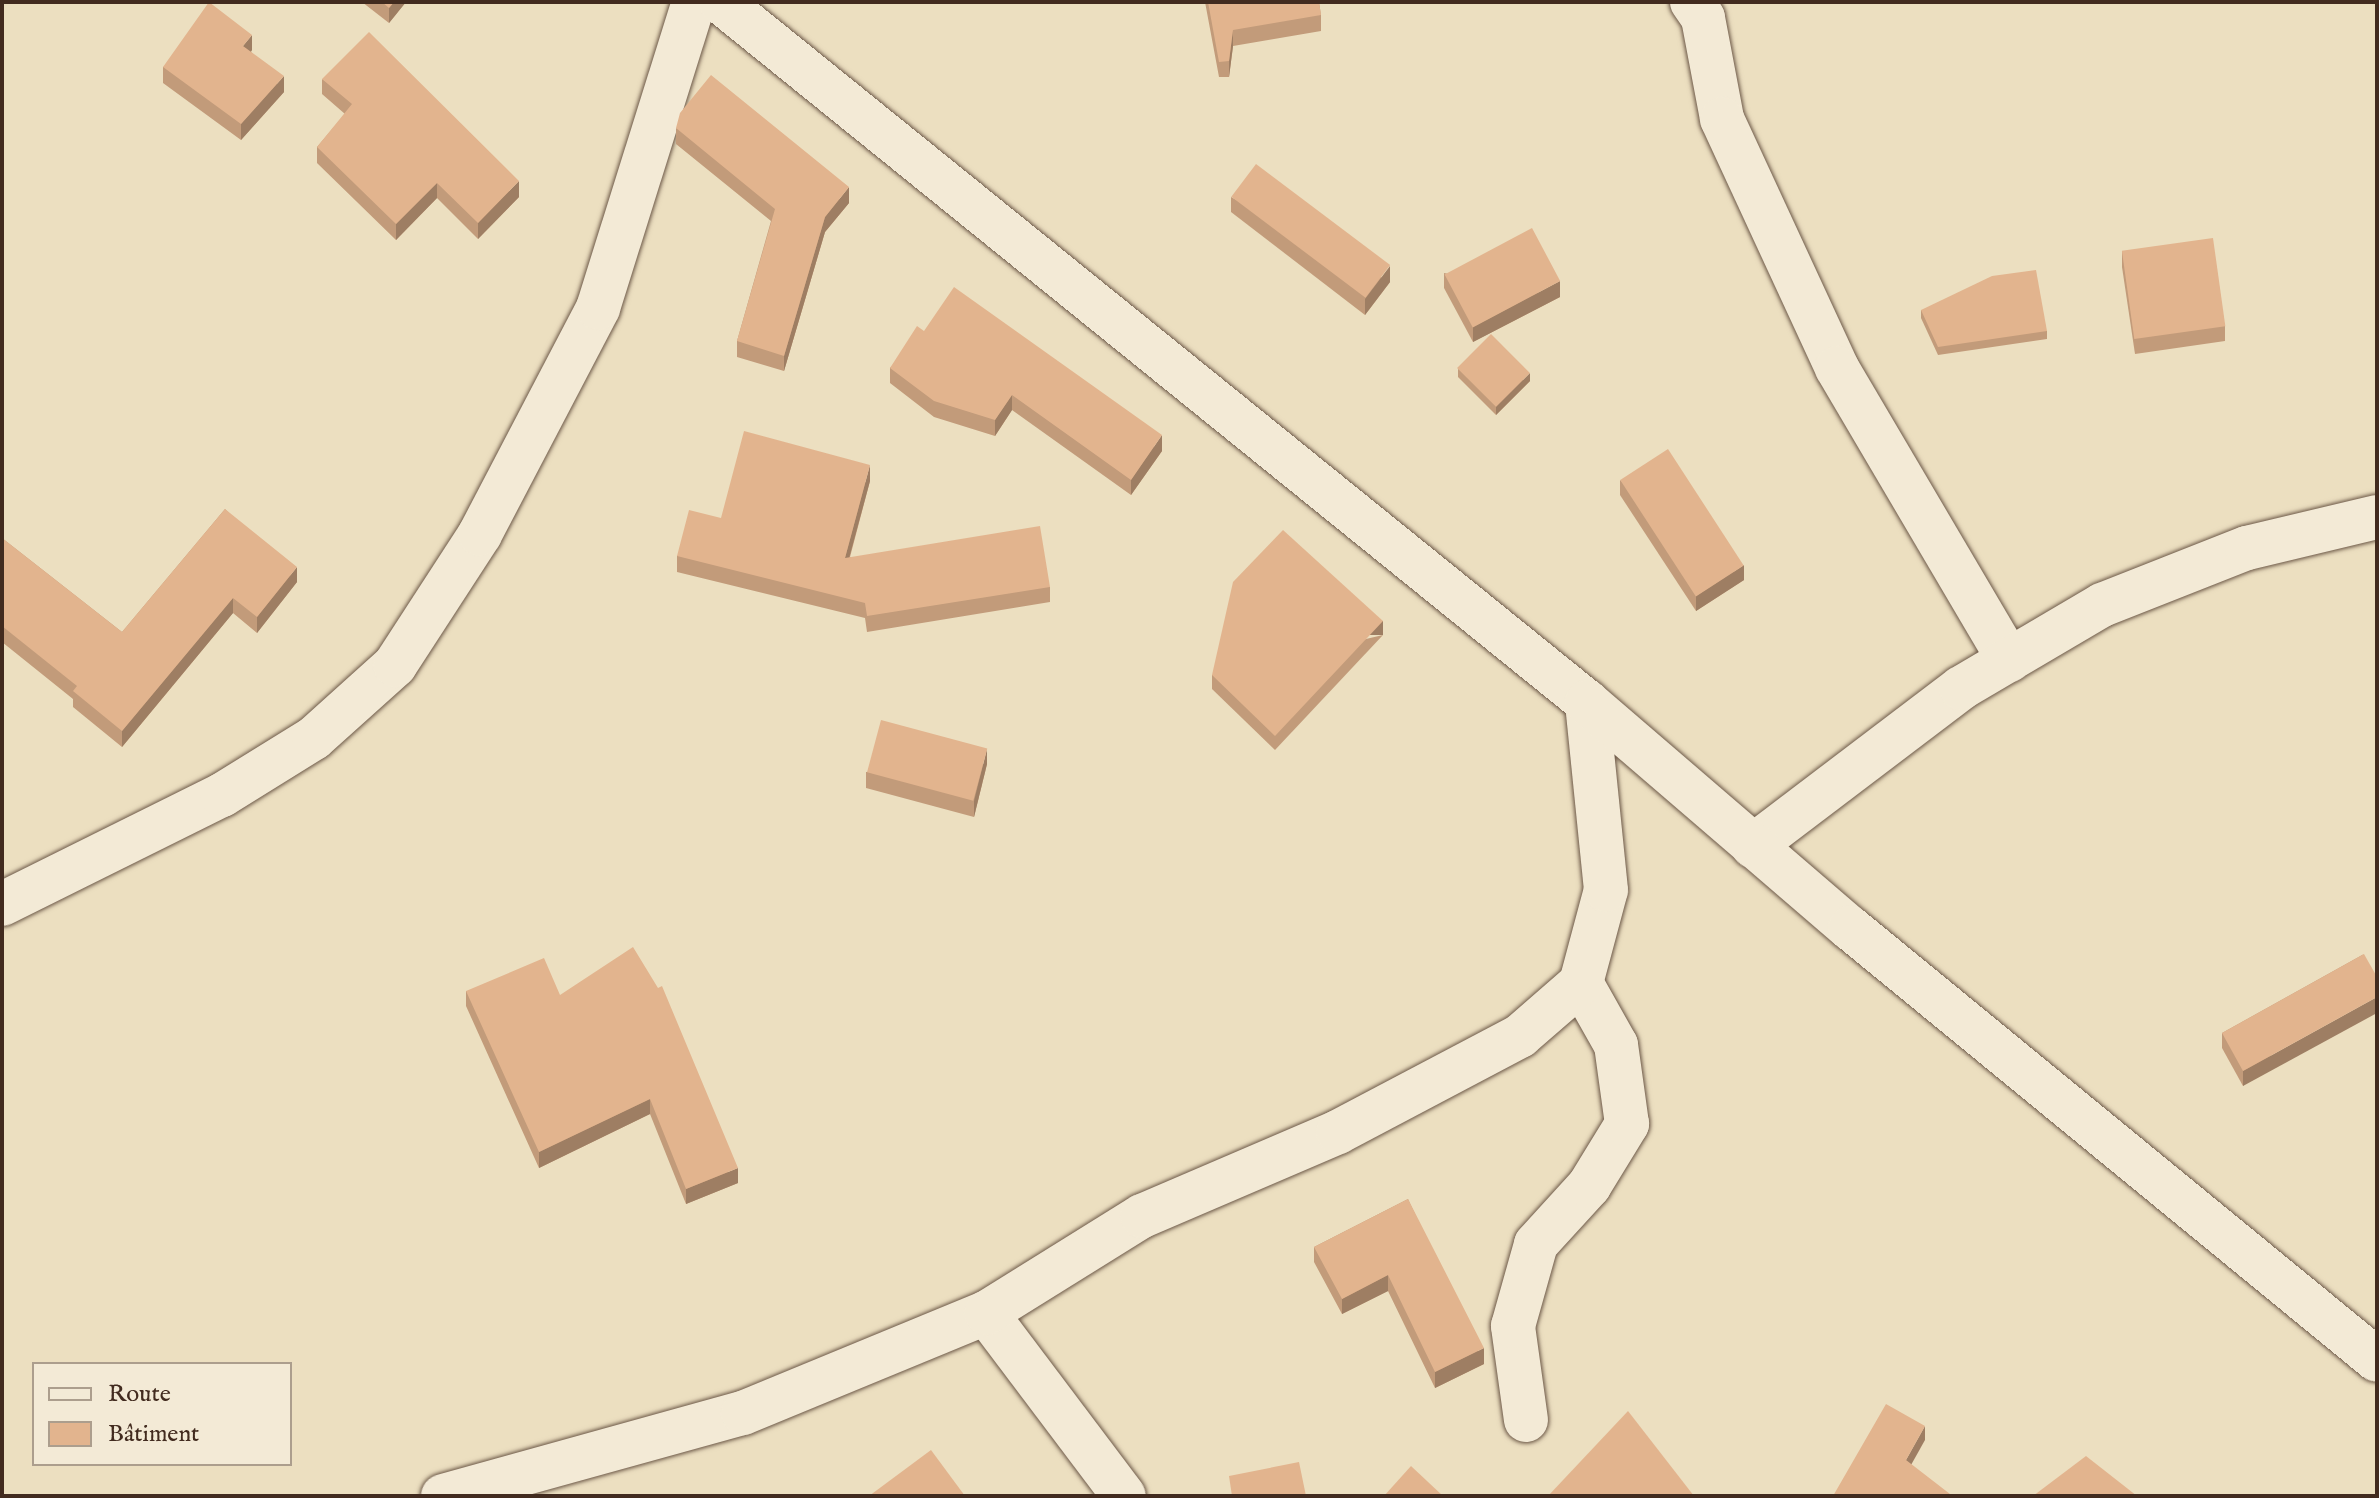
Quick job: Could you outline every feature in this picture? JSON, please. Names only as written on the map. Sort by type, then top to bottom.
[{"type":"street","points":[[2,904],[222,795],[314,738],[395,665],[480,534],[598,308],[694,2]]},
{"type":"street","points":[[721,2],[1587,702],[1753,846],[2377,1360]]},
{"type":"street","points":[[1692,2],[1703,18],[1722,119],[1837,368],[2009,660]]},
{"type":"street","points":[[1753,846],[1961,688],[2102,605],[2247,548],[2377,517]]},
{"type":"street","points":[[443,1496],[743,1413],[986,1313],[1142,1216],[1338,1132],[1520,1036],[1581,983],[1606,890],[1587,702]]},
{"type":"street","points":[[1526,1420],[1513,1326],[1536,1244],[1589,1186],[1627,1124],[1616,1045],[1581,983]]},
{"type":"street","points":[[986,1313],[1124,1496]]},
{"type":"building","points":[[209,2],[252,35],[243,46],[284,76],[241,124],[163,67]]},
{"type":"building","points":[[1208,2],[1319,2],[1321,15],[1233,30],[1229,61],[1219,62]]},
{"type":"building","points":[[369,32],[519,181],[478,223],[437,183],[396,224],[317,147],[352,104],[322,79]]},
{"type":"building","points":[[711,75],[849,187],[825,217],[784,356],[737,341],[775,209],[676,128],[680,113]]},
{"type":"building","points":[[1256,164],[1390,265],[1365,298],[1231,197]]},
{"type":"building","points":[[1532,228],[1560,281],[1473,327],[1445,274]]},
{"type":"building","points":[[2213,238],[2225,326],[2134,339],[2122,251]]},
{"type":"building","points":[[2036,270],[2047,331],[1938,347],[1921,310],[1992,276]]},
{"type":"building","points":[[954,287],[1162,435],[1131,480],[1012,395],[995,420],[934,401],[890,368],[917,326],[924,331]]},
{"type":"building","points":[[1491,334],[1530,373],[1496,407],[1457,368]]},
{"type":"building","points":[[744,431],[870,465],[845,558],[1040,526],[1050,587],[867,616],[865,603],[677,556],[689,510],[721,518]]},
{"type":"building","points":[[1668,449],[1744,566],[1696,597],[1620,480]]},
{"type":"building","points":[[225,509],[297,567],[257,617],[233,598],[122,731],[73,691],[77,686],[2,626],[2,538],[122,632]]},
{"type":"building","points":[[1283,530],[1383,621],[1275,736],[1212,675],[1233,582]]},
{"type":"building","points":[[881,720],[987,748],[973,801],[867,772]]},
{"type":"building","points":[[633,947],[658,988],[662,986],[738,1168],[686,1189],[650,1099],[539,1152],[466,991],[544,958],[560,995]]},
{"type":"building","points":[[2364,954],[2377,977],[2377,997],[2243,1071],[2222,1033]]},
{"type":"building","points":[[1408,1199],[1484,1348],[1435,1372],[1388,1275],[1342,1299],[1314,1247]]},
{"type":"building","points":[[1886,1404],[1925,1426],[1906,1460],[1950,1494],[1833,1496]]},
{"type":"building","points":[[1628,1411],[1694,1496],[1548,1496]]},
{"type":"building","points":[[931,1450],[965,1496],[869,1496]]},
{"type":"building","points":[[2086,1456],[2137,1496],[2033,1496]]},
{"type":"building","points":[[1299,1462],[1306,1496],[1232,1496],[1229,1476]]},
{"type":"building","points":[[1411,1466],[1443,1496],[1384,1496]]}]
